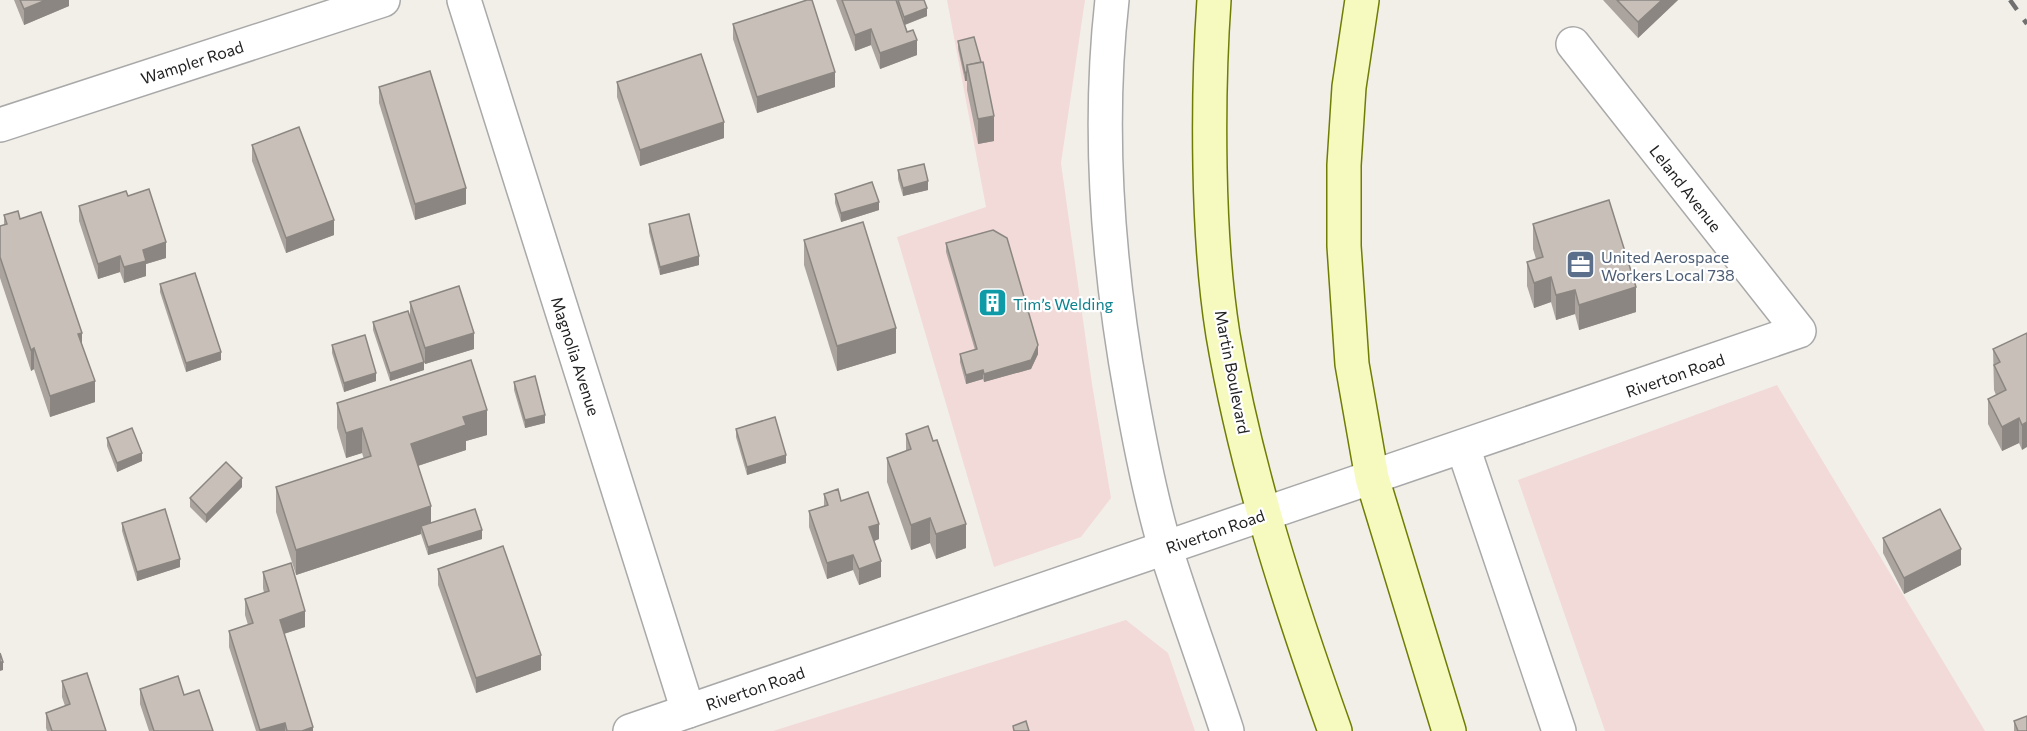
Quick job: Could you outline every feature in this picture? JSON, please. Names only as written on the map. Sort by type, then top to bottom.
[{"type":"main road","name":"Martin Boulevard","points":[[1214,0],[1210,115],[1212,239],[1223,334],[1264,514],[1307,652],[1335,731]]},
{"type":"main road","points":[[1362,0],[1349,87],[1344,165],[1344,246],[1352,364],[1372,478],[1449,731]]},
{"type":"street","name":"Wampler Road","points":[[0,125],[383,0]]},
{"type":"street","name":"Magnolia Avenue","points":[[464,0],[688,711]]},
{"type":"street","points":[[1112,0],[1108,32],[1105,119],[1108,204],[1113,275],[1125,361],[1140,445],[1166,548],[1227,731]]},
{"type":"street","name":"Leland Avenue","points":[[1574,44],[1799,332]]},
{"type":"street","name":"Riverton Road","points":[[630,731],[1799,332]]},
{"type":"street","points":[[1463,447],[1559,731]]},
{"type":"shaded area","points":[[947,0],[1085,0],[1061,163],[1092,384],[1111,498],[1081,537],[994,567],[897,237],[986,207]]},
{"type":"shaded area","points":[[1777,385],[1985,731],[1605,731],[1518,480]]},
{"type":"shaded area","points":[[1126,620],[1168,653],[1195,731],[773,731]]},
{"type":"building","points":[[20,0],[46,0],[24,9]]},
{"type":"building","points":[[812,0],[835,72],[757,97],[733,24]]},
{"type":"building","points":[[842,0],[896,0],[907,32],[913,30],[917,40],[880,53],[871,29],[855,35]]},
{"type":"building","points":[[898,0],[924,0],[927,8],[904,17]]},
{"type":"building","points":[[1617,0],[1662,0],[1638,22]]},
{"type":"building","points":[[974,37],[981,62],[967,65],[965,73],[958,41]]},
{"type":"building","points":[[701,54],[724,122],[640,150],[617,82]]},
{"type":"building","points":[[983,62],[994,116],[978,119],[967,65]]},
{"type":"building","points":[[430,71],[466,188],[415,204],[379,87]]},
{"type":"building","points":[[299,127],[334,220],[286,238],[252,145]]},
{"type":"building","points":[[924,164],[928,181],[903,188],[898,170]]},
{"type":"building","points":[[872,182],[879,202],[841,213],[835,194]]},
{"type":"building","points":[[149,189],[166,242],[143,250],[146,261],[124,267],[120,256],[98,264],[79,206],[126,191],[128,196]]},
{"type":"building","name":"United Aerospace Workers Local 738","points":[[1609,200],[1636,287],[1579,305],[1575,290],[1556,295],[1551,277],[1534,283],[1527,262],[1543,257],[1533,224]]},
{"type":"building","points":[[18,211],[20,219],[41,212],[82,333],[78,334],[95,381],[50,396],[34,348],[31,350],[0,257],[0,226],[7,224],[4,215]]},
{"type":"building","points":[[689,214],[699,256],[660,267],[649,224]]},
{"type":"building","points":[[863,222],[896,328],[837,346],[804,240]]},
{"type":"building","name":"Tim’s Welding","points":[[993,230],[1007,238],[1038,345],[1031,360],[984,374],[983,370],[966,375],[960,354],[977,349],[946,243]]},
{"type":"building","points":[[195,273],[221,352],[186,363],[160,284]]},
{"type":"building","points":[[459,286],[474,333],[425,348],[410,302]]},
{"type":"building","points":[[408,311],[424,362],[390,373],[373,322]]},
{"type":"building","points":[[2027,333],[2027,422],[2022,425],[2019,418],[2002,427],[1988,399],[2006,390],[1994,365],[2000,362],[1993,349]]},
{"type":"building","points":[[365,335],[376,373],[344,383],[332,345]]},
{"type":"building","points":[[471,360],[487,410],[463,417],[466,425],[411,444],[431,506],[296,550],[276,487],[371,456],[362,428],[346,433],[337,403]]},
{"type":"building","points":[[535,376],[545,415],[525,420],[514,382]]},
{"type":"building","points":[[775,417],[786,455],[747,467],[736,429]]},
{"type":"building","points":[[928,426],[933,441],[937,440],[966,524],[936,534],[930,518],[911,525],[887,458],[911,449],[906,434]]},
{"type":"building","points":[[132,428],[142,453],[117,463],[107,438]]},
{"type":"building","points":[[226,462],[242,478],[206,515],[190,498]]},
{"type":"building","points":[[838,489],[841,501],[868,492],[879,524],[869,527],[881,561],[859,569],[853,555],[827,563],[809,511],[828,505],[824,494]]},
{"type":"building","points":[[165,509],[180,559],[137,572],[122,523]]},
{"type":"building","points":[[475,509],[482,530],[428,547],[421,526]]},
{"type":"building","points":[[1940,509],[1961,549],[1904,578],[1883,538]]},
{"type":"building","points":[[503,546],[541,655],[476,678],[438,569]]},
{"type":"building","points":[[291,563],[305,611],[280,620],[313,727],[302,731],[287,731],[285,723],[260,730],[229,631],[253,623],[245,599],[269,591],[263,572]]},
{"type":"building","points":[[87,673],[106,731],[52,731],[46,713],[70,704],[62,681]]},
{"type":"building","points":[[178,676],[184,695],[199,690],[213,731],[154,731],[140,689]]},
{"type":"building","points":[[2027,716],[2027,731],[2018,731],[2014,721]]},
{"type":"building","points":[[1026,721],[1029,731],[1014,731],[1013,726]]},
{"type":"railway","points":[[2010,0],[2027,24]]},
{"type":"place","name":"United Aerospace Workers Local 738","points":[[1580,265]]},
{"type":"place","name":"Tim’s Welding","points":[[992,303]]}]
